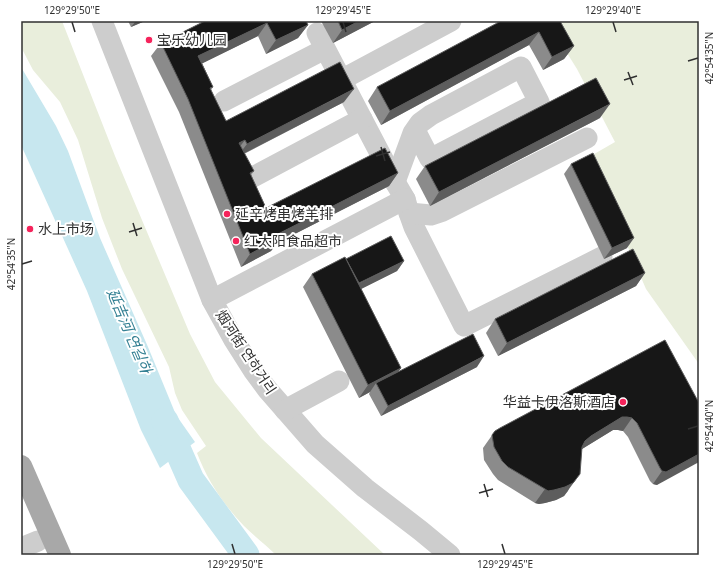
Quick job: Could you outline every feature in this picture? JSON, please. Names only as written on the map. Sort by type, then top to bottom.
[{"type":"main road","points":[[21,466],[60,555]]},
{"type":"main road","points":[[21,502],[34,548]]},
{"type":"street","name":"烟河街 연하거리","points":[[102,21],[212,300],[234,340],[253,370],[267,389],[315,444],[365,488],[450,555]]},
{"type":"street","points":[[341,80],[451,21]]},
{"type":"street","points":[[224,101],[321,41],[403,198],[414,227],[464,326],[602,257]]},
{"type":"street","points":[[403,198],[413,133],[415,130],[420,123],[430,115],[521,67],[539,102],[430,159],[415,130]]},
{"type":"street","points":[[253,177],[362,119]]},
{"type":"street","points":[[403,198],[431,215],[443,211],[587,138]]},
{"type":"street","points":[[212,300],[403,198]]},
{"type":"street","points":[[285,410],[339,381]]},
{"type":"green space","points":[[21,21],[62,21],[115,156],[190,334],[215,382],[261,438],[385,555],[276,555],[244,526],[217,492],[197,453],[206,446],[182,410],[175,393],[169,367],[122,269],[102,218],[78,140],[60,102],[33,70],[21,47]]},
{"type":"green space","points":[[547,21],[699,21],[699,364],[646,289],[589,157],[615,142],[577,69]]},
{"type":"water","points":[[21,67],[56,126],[68,151],[100,238],[176,415],[195,442],[160,468],[141,430],[87,291],[21,145]]},
{"type":"building","points":[[205,21],[306,21],[308,25],[276,40],[267,23],[198,56],[213,87],[210,88],[226,121],[340,62],[354,89],[247,144],[245,140],[239,143],[254,171],[250,173],[266,208],[385,148],[398,173],[278,234],[280,238],[250,254],[188,99],[161,43]]},
{"type":"building","points":[[338,21],[359,21],[342,30]]},
{"type":"building","points":[[501,21],[560,21],[574,46],[552,57],[539,32],[390,111],[377,87]]},
{"type":"building","points":[[596,78],[610,104],[439,192],[425,166]]},
{"type":"building","points":[[593,153],[634,238],[612,248],[571,164]]},
{"type":"building","points":[[391,236],[404,261],[359,283],[346,259]]},
{"type":"building","points":[[633,249],[645,273],[507,343],[495,319]]},
{"type":"building","points":[[345,257],[401,368],[368,385],[312,274]]},
{"type":"building","points":[[473,334],[484,356],[388,406],[376,383]]},
{"type":"building","name":"华益卡伊洛斯酒店","points":[[665,340],[699,403],[699,454],[666,472],[662,471],[637,423],[632,418],[622,417],[585,441],[582,447],[580,474],[573,483],[565,487],[548,491],[508,467],[502,461],[494,447],[492,435],[495,431]]},
{"type":"waterway","name":"延吉河 연길하","points":[[165,421],[191,480],[246,555]]},
{"type":"place","name":"宝乐幼儿园","points":[[149,40]]},
{"type":"place","name":"延辛烤串烤羊排","points":[[227,214]]},
{"type":"place","name":"水上市场","points":[[30,229]]},
{"type":"place","name":"红太阳食品超市","points":[[236,241]]},
{"type":"place","name":"华益卡伊洛斯酒店","points":[[623,402]]}]
